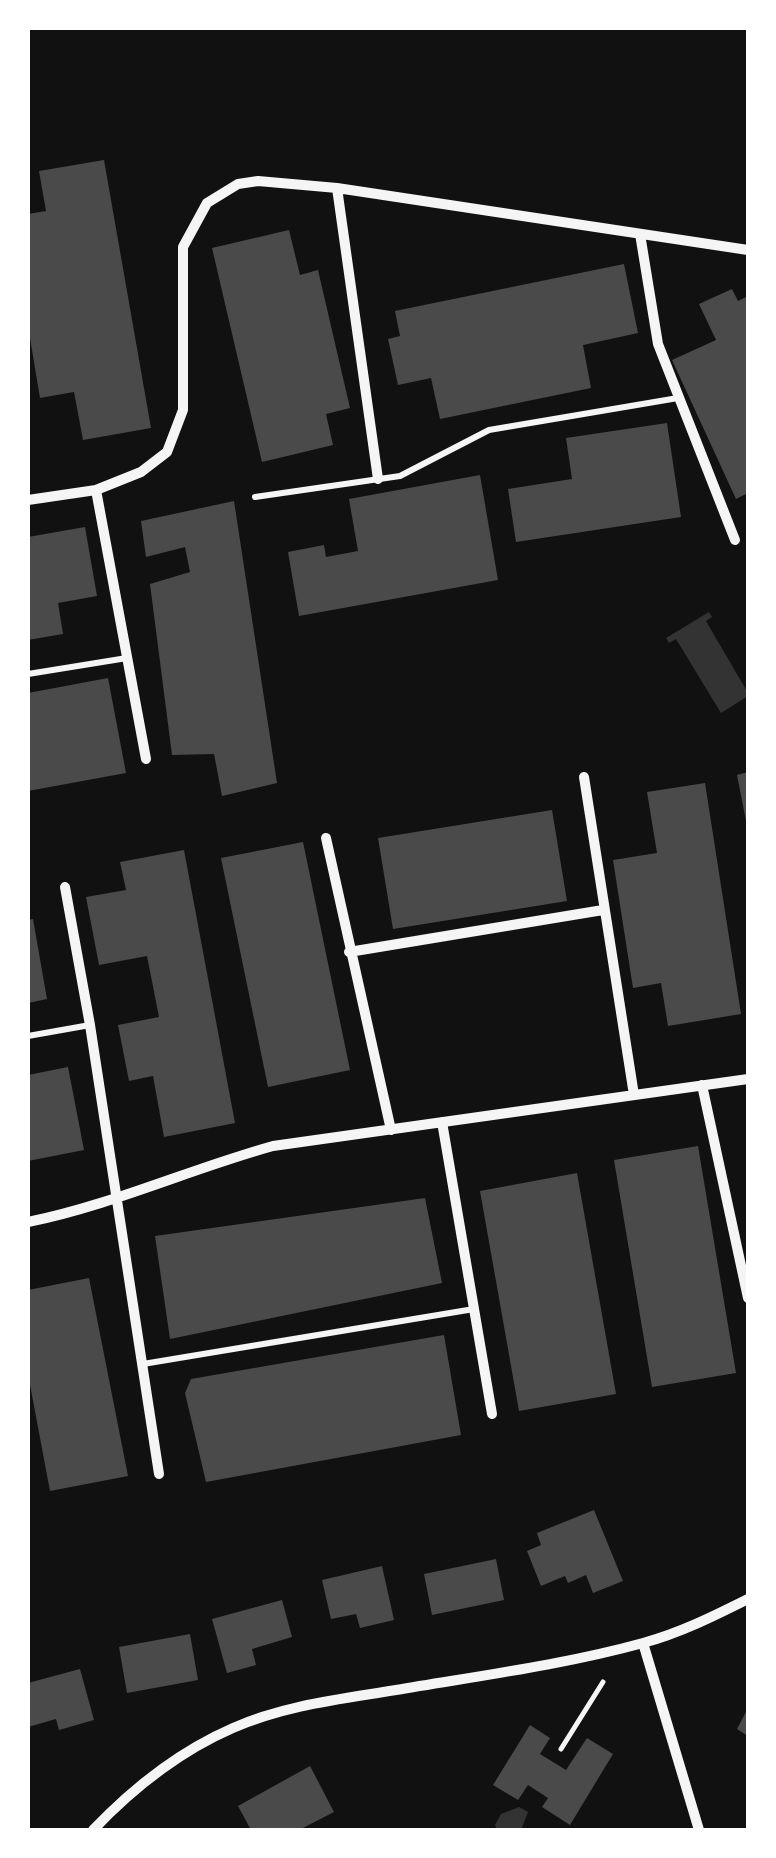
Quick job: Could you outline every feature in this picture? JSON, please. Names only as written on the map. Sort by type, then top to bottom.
[{"type":"street","points":[[28,500],[96,490],[141,472],[167,452],[183,410],[183,247],[207,203],[238,184],[258,181],[338,188],[748,250]]},
{"type":"street","points":[[338,188],[378,479]]},
{"type":"street","points":[[640,234],[658,344],[735,540]]},
{"type":"street","points":[[96,490],[146,759]]},
{"type":"street","points":[[584,777],[634,1095]]},
{"type":"street","points":[[326,838],[392,1130]]},
{"type":"street","points":[[64,886],[90,1025],[160,1474]]},
{"type":"street","points":[[349,952],[603,910]]},
{"type":"street","points":[[28,1222],[115,1202],[208,1164],[273,1146],[748,1078]]},
{"type":"street","points":[[702,1085],[744,1254],[748,1298]]},
{"type":"street","points":[[442,1122],[492,1414]]},
{"type":"street","points":[[93,1830],[152,1776],[212,1738],[245,1723],[298,1707],[643,1643],[694,1625],[748,1599]]},
{"type":"street","points":[[643,1643],[699,1830]]},
{"type":"lane","points":[[254,498],[400,476],[489,430],[678,398]]},
{"type":"lane","points":[[28,674],[127,658]]},
{"type":"lane","points":[[28,1036],[90,1025]]},
{"type":"lane","points":[[141,1364],[474,1308]]},
{"type":"path","points":[[561,1749],[603,1682]]},
{"type":"shaded area","points":[[709,612],[712,617],[706,621],[748,693],[721,713],[676,639],[669,643],[666,638]]},
{"type":"shaded area","points":[[519,1807],[528,1812],[521,1830],[497,1830],[495,1825],[501,1814]]},
{"type":"building","points":[[104,160],[151,428],[83,440],[74,392],[40,398],[28,326],[28,214],[46,211],[39,171]]},
{"type":"building","points":[[289,230],[300,275],[318,270],[350,408],[326,414],[333,445],[262,462],[212,248]]},
{"type":"building","points":[[624,264],[638,333],[583,345],[591,388],[440,419],[431,378],[398,385],[388,339],[400,336],[395,311]]},
{"type":"building","points":[[732,289],[738,301],[748,296],[748,493],[736,499],[672,360],[716,340],[699,304]]},
{"type":"building","points":[[667,423],[681,517],[516,542],[508,489],[572,479],[566,438]]},
{"type":"building","points":[[480,475],[498,580],[299,616],[288,552],[324,545],[326,557],[358,551],[349,499]]},
{"type":"building","points":[[234,501],[277,783],[222,796],[214,754],[172,755],[150,584],[190,572],[185,547],[146,557],[141,521]]},
{"type":"building","points":[[85,527],[97,596],[58,603],[63,634],[28,640],[28,537]]},
{"type":"building","points":[[108,678],[126,773],[28,791],[28,693]]},
{"type":"building","points":[[748,772],[748,826],[747,826],[737,775]]},
{"type":"building","points":[[705,783],[741,1014],[668,1026],[661,983],[633,988],[613,860],[657,853],[647,792]]},
{"type":"building","points":[[552,810],[567,901],[393,929],[378,838]]},
{"type":"building","points":[[303,842],[350,1070],[268,1087],[221,858]]},
{"type":"building","points":[[184,850],[235,1123],[164,1137],[153,1076],[129,1081],[118,1025],[159,1017],[147,956],[99,965],[86,897],[126,890],[120,862]]},
{"type":"building","points":[[33,919],[47,999],[28,1003],[28,920]]},
{"type":"building","points":[[68,1067],[84,1150],[28,1161],[28,1075]]},
{"type":"building","points":[[698,1146],[736,1373],[652,1387],[614,1160]]},
{"type":"building","points":[[577,1173],[616,1394],[519,1411],[480,1191]]},
{"type":"building","points":[[425,1198],[442,1283],[170,1339],[155,1236]]},
{"type":"building","points":[[89,1278],[128,1476],[50,1491],[28,1374],[28,1290]]},
{"type":"building","points":[[444,1335],[461,1435],[206,1482],[185,1393],[191,1379]]},
{"type":"building","points":[[594,1510],[623,1581],[593,1593],[586,1575],[568,1583],[565,1576],[541,1586],[527,1551],[541,1545],[537,1533]]},
{"type":"building","points":[[496,1559],[504,1600],[432,1615],[424,1574]]},
{"type":"building","points":[[382,1566],[394,1620],[360,1628],[356,1614],[331,1619],[322,1580]]},
{"type":"building","points":[[282,1600],[292,1637],[252,1649],[256,1665],[227,1673],[212,1619]]},
{"type":"building","points":[[190,1634],[198,1680],[127,1693],[119,1647]]},
{"type":"building","points":[[80,1669],[94,1720],[59,1730],[56,1719],[28,1727],[28,1683]]},
{"type":"building","points":[[748,1708],[748,1736],[737,1729]]},
{"type":"building","points":[[530,1725],[550,1738],[540,1754],[566,1770],[587,1738],[613,1754],[570,1825],[542,1807],[548,1798],[528,1785],[518,1800],[493,1785]]},
{"type":"building","points":[[310,1766],[334,1812],[299,1830],[251,1830],[238,1806]]}]
